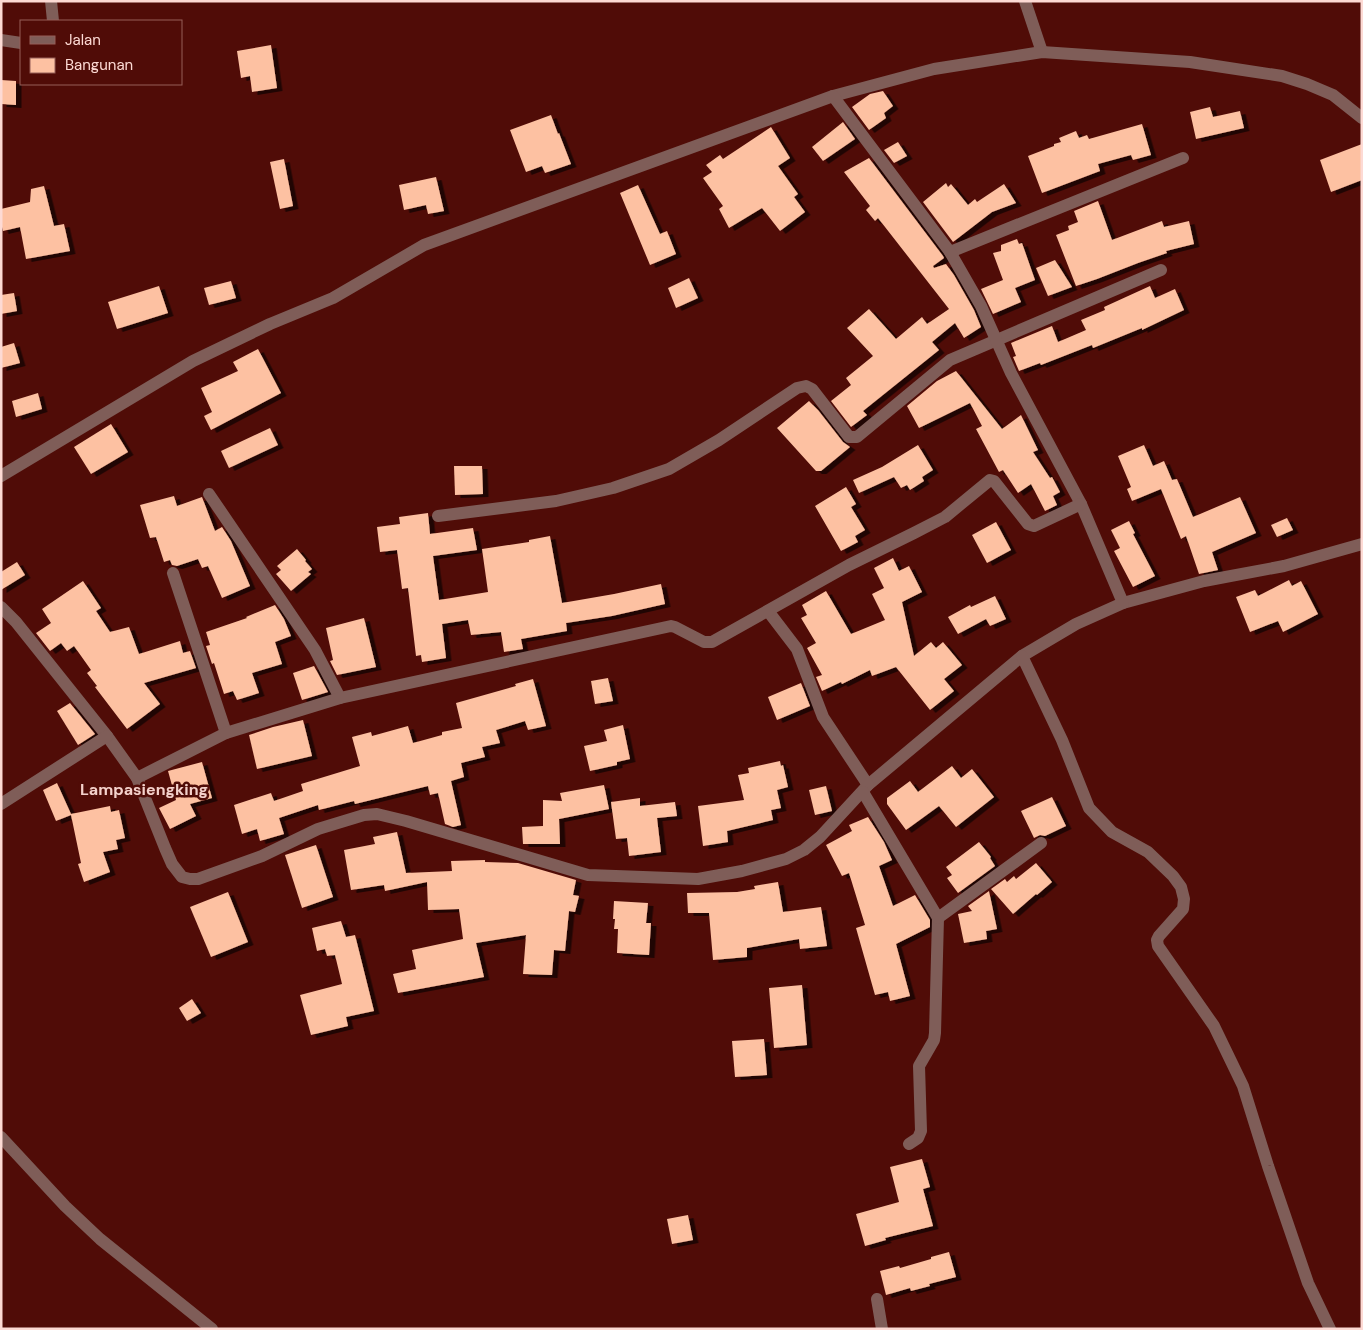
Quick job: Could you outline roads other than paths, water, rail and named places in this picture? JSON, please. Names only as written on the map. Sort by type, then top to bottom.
[{"type":"street","points":[[51,1],[53,20]]},
{"type":"street","points":[[1025,1],[1042,52]]},
{"type":"street","points":[[1,40],[20,43]]},
{"type":"street","points":[[1,476],[194,361],[270,324],[333,298],[424,245],[833,96],[934,69],[1042,52],[1190,62],[1282,76],[1307,84],[1333,95],[1362,118]]},
{"type":"street","points":[[833,96],[950,252],[981,306],[1011,373],[1081,504],[1123,603]]},
{"type":"street","points":[[950,252],[1183,158]]},
{"type":"street","points":[[438,516],[556,502],[613,488],[669,469],[719,440],[797,388],[806,386],[812,389],[849,437],[857,438],[950,360],[1161,270]]},
{"type":"street","points":[[137,778],[226,733],[340,698],[671,626],[704,642],[712,642],[849,565],[945,517],[990,480],[994,480],[1028,524],[1034,526],[1081,504]]},
{"type":"street","points":[[209,494],[315,650],[340,698]]},
{"type":"street","points":[[1,607],[16,622],[107,736],[137,778],[172,864],[182,877],[190,880],[198,879],[262,856],[318,830],[364,815],[377,814],[588,874],[698,878],[742,871],[786,859],[804,850],[820,837],[866,789],[1022,656],[1076,624],[1123,603],[1204,581],[1284,566],[1362,544]]},
{"type":"street","points":[[173,574],[226,733]]},
{"type":"street","points":[[768,611],[797,649],[823,717],[866,789],[938,918],[935,1034],[934,1040],[918,1066],[921,1131],[918,1138],[909,1144]]},
{"type":"street","points":[[1022,656],[1062,740],[1089,808],[1112,832],[1148,852],[1173,876],[1181,887],[1184,899],[1183,909],[1159,936],[1157,940],[1158,946],[1214,1026],[1243,1086],[1308,1283],[1330,1329]]},
{"type":"street","points":[[1,804],[107,736]]},
{"type":"street","points":[[938,918],[1041,843]]},
{"type":"street","points":[[1,1138],[65,1206],[100,1239],[212,1329]]},
{"type":"street","points":[[877,1299],[882,1329]]},
{"type":"district","name":"Lampasiengking","points":[[144,789]]}]
